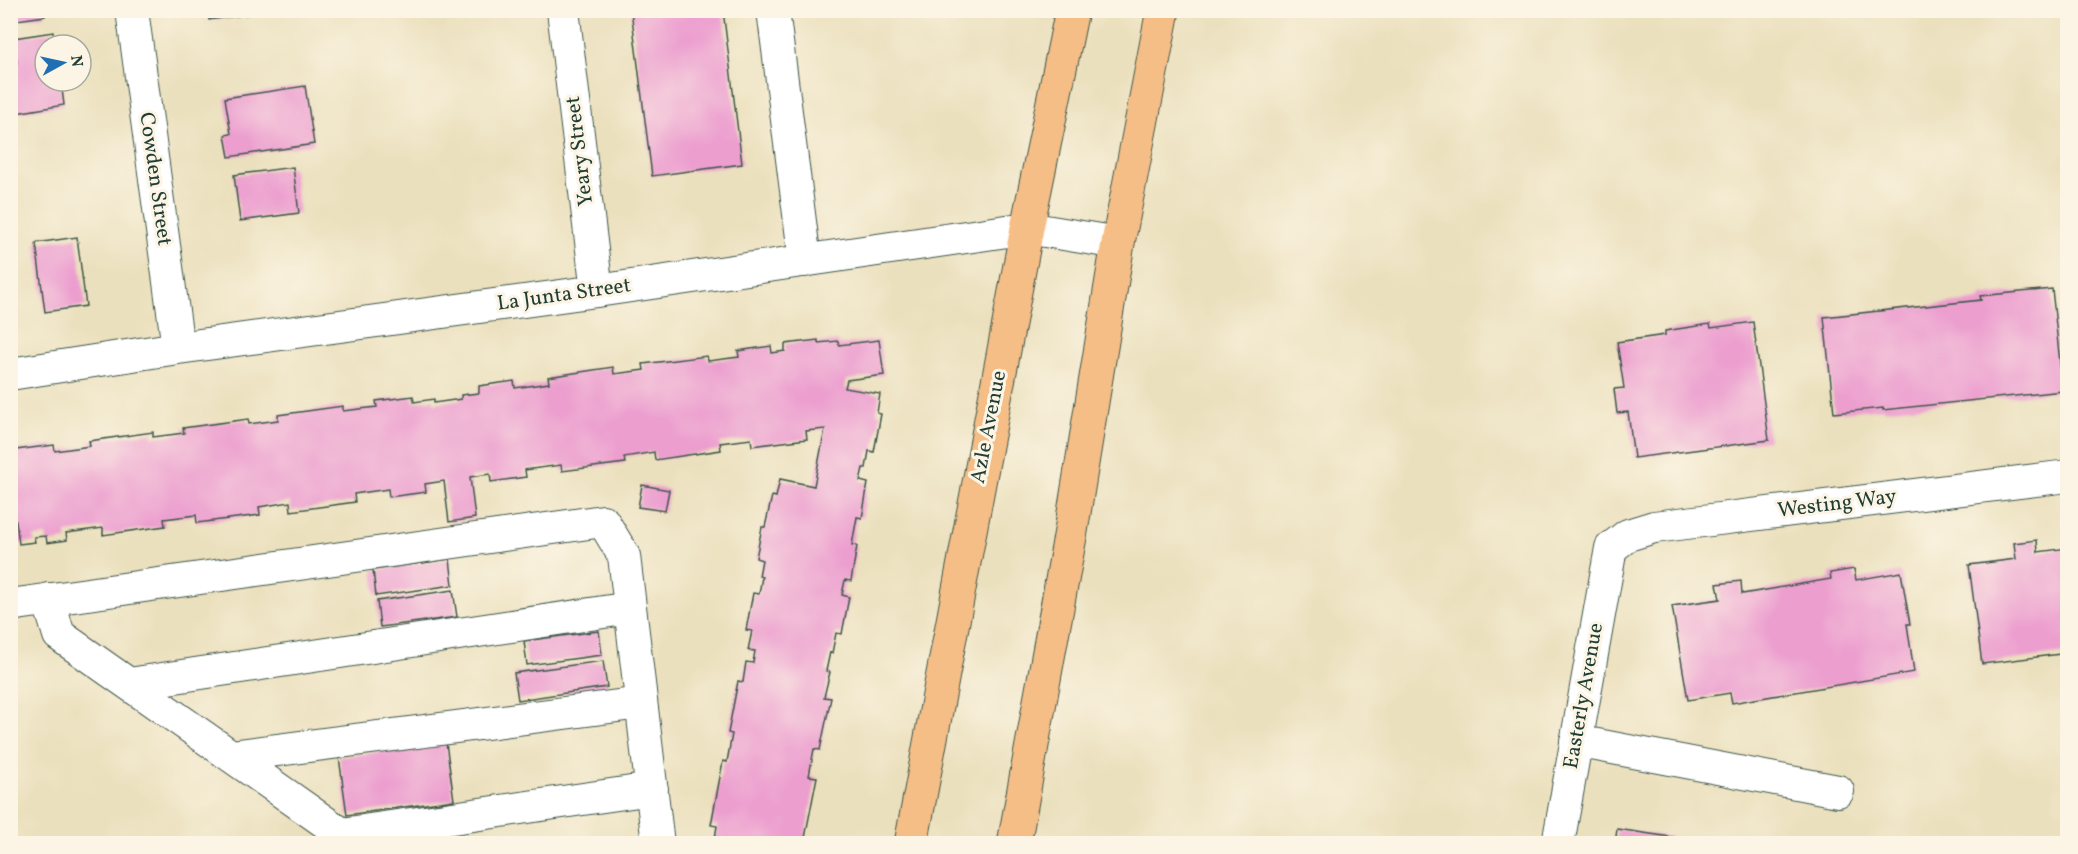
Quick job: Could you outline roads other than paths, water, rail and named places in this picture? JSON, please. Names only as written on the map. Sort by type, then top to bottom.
[{"type":"main road","name":"Azle Avenue","points":[[911,843],[1027,228],[1072,10]]},
{"type":"main road","points":[[1014,843],[1065,566],[1118,243],[1163,10]]},
{"type":"street","name":"Cowden Street","points":[[132,10],[178,348]]},
{"type":"street","name":"Yeary Street","points":[[563,10],[597,291]]},
{"type":"street","points":[[773,10],[805,261]]},
{"type":"street","name":"La Junta Street","points":[[10,374],[178,348],[597,291],[1027,228],[1118,243]]},
{"type":"street","name":"Westing Way","points":[[1611,548],[1628,535],[1654,527],[2067,476]]},
{"type":"street","points":[[10,604],[603,520],[624,556],[658,843]]},
{"type":"street","name":"Easterly Avenue","points":[[1558,843],[1611,548]]},
{"type":"street","points":[[48,599],[59,635],[342,834],[652,789]]},
{"type":"street","points":[[129,684],[630,608]]},
{"type":"street","points":[[231,756],[641,703]]},
{"type":"street","points":[[1576,741],[1838,791]]}]
